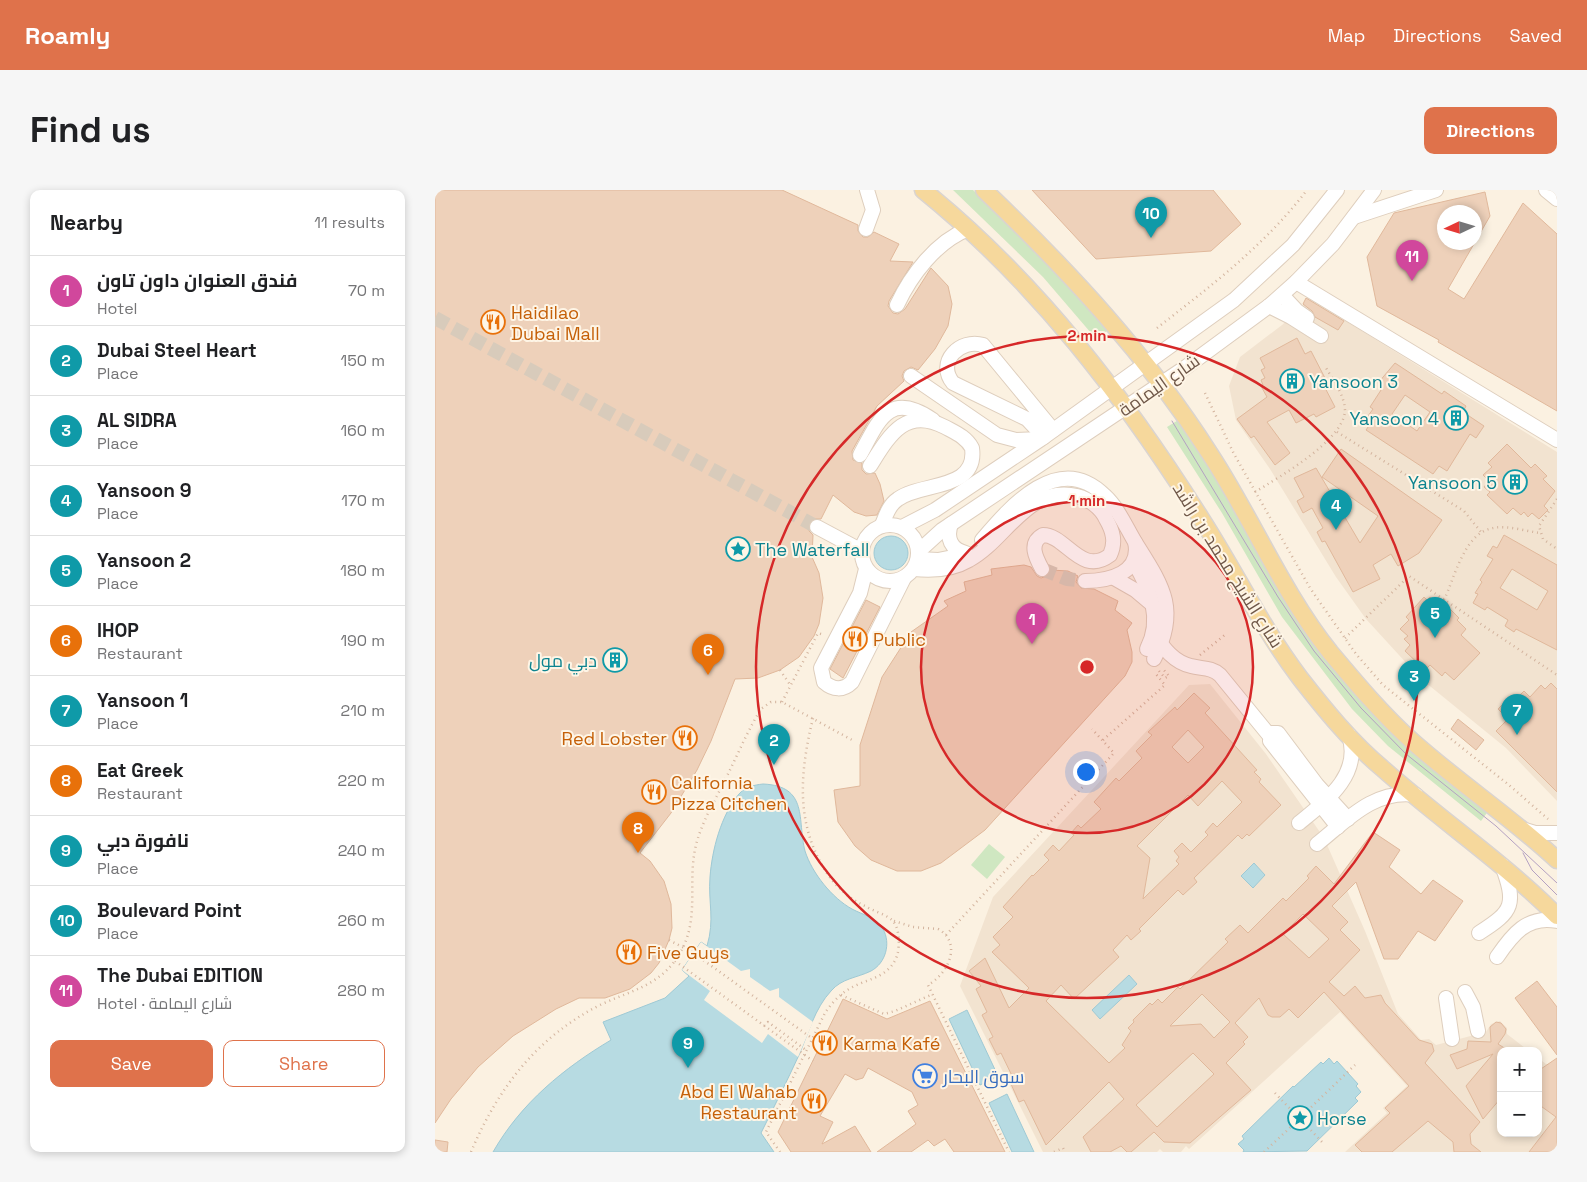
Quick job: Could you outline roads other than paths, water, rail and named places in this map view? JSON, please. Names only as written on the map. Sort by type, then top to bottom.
[{"type":"main road","name":"شارع الشيخ محمد بن راشد","points":[[923,190],[968,229],[1032,291],[1111,387],[1204,522],[1276,645],[1323,706],[1381,767],[1501,864],[1557,916]]},
{"type":"main road","points":[[984,190],[1067,273],[1125,336],[1162,383],[1213,457],[1305,617],[1333,656],[1377,706],[1412,741],[1525,830],[1557,860]]},
{"type":"street","points":[[866,229],[873,210],[867,190]]},
{"type":"street","name":"شارع اليمامة","points":[[902,527],[935,510],[1046,435],[1111,387],[1147,364],[1255,283],[1299,238],[1337,190]]},
{"type":"street","name":"شارع اليمامة","points":[[866,568],[860,593],[821,668],[821,675],[829,687],[841,689],[852,682],[913,564],[933,536],[1127,408],[1269,306],[1296,282],[1333,244],[1374,190]]},
{"type":"street","points":[[1354,217],[1436,190]]},
{"type":"street","points":[[1546,190],[1557,199]]},
{"type":"street","points":[[897,305],[908,284],[923,264],[946,241],[968,229]]},
{"type":"street","points":[[1296,282],[1557,440]]},
{"type":"street","points":[[1269,306],[1322,333],[1282,295]]},
{"type":"street","points":[[977,343],[983,345],[1046,435],[1027,419],[953,383],[949,378],[946,366],[950,356],[966,344],[977,343]]},
{"type":"street","points":[[911,376],[997,435],[1016,440],[1046,435]]},
{"type":"street","points":[[882,525],[887,511],[899,497],[944,485],[960,476],[971,464],[972,448],[968,441],[912,408],[898,407],[892,409],[881,418],[865,460],[902,425],[921,419],[939,424]]},
{"type":"street","points":[[913,564],[916,541],[902,527],[893,524],[882,525],[868,535],[862,551],[866,568],[874,576],[883,580],[894,581],[913,564],[947,559],[966,553],[981,541],[1007,510],[1033,489],[1043,484],[1065,479],[1087,484],[1105,496],[1135,542],[1165,594],[1167,620],[1157,638],[1151,659]]},
{"type":"street","points":[[913,564],[937,570],[969,560],[989,546],[1006,526],[1044,499],[1072,495],[1081,497],[1097,507],[1111,527],[1114,540],[1110,555],[1097,561],[1089,560],[1068,550],[1052,537],[1043,536],[1035,541],[1034,546],[1042,569]]},
{"type":"street","points":[[951,524],[949,537],[951,543],[955,548],[966,553]]},
{"type":"street","points":[[817,527],[862,551]]},
{"type":"street","points":[[1085,581],[1114,578],[1129,569],[1134,562],[1135,542]]},
{"type":"street","points":[[1134,562],[1154,606],[1157,638],[1166,651],[1188,666],[1210,668],[1220,675],[1269,735],[1278,732],[1324,802],[1343,823]]},
{"type":"street","points":[[1114,578],[1135,590],[1154,606]]},
{"type":"street","points":[[1299,824],[1343,782],[1353,754],[1349,735]]},
{"type":"street","points":[[1317,844],[1369,804],[1383,796],[1394,794],[1415,795]]},
{"type":"street","points":[[1525,830],[1535,833],[1557,833]]},
{"type":"street","points":[[1479,934],[1497,922],[1510,907],[1510,888],[1501,864]]},
{"type":"street","points":[[1497,957],[1509,939],[1524,925],[1545,920],[1557,921]]},
{"type":"street","points":[[1465,992],[1473,1007],[1479,1031]]},
{"type":"street","points":[[1446,998],[1452,1039]]},
{"type":"water","points":[[891,536],[903,541],[908,553],[903,565],[891,570],[879,565],[874,553],[879,541]]},
{"type":"water","points":[[763,784],[778,786],[788,791],[794,798],[798,807],[805,851],[812,868],[830,892],[837,898],[852,909],[877,922],[883,929],[887,940],[886,952],[880,963],[871,971],[840,983],[825,998],[816,1013],[799,1055],[761,1133],[774,1152],[493,1152],[504,1134],[530,1102],[560,1075],[611,1040],[603,1022],[665,998],[689,976],[682,970],[701,942],[707,946],[711,927],[711,867],[715,844],[722,822],[741,792],[750,787]]},
{"type":"water","points":[[1254,863],[1265,875],[1253,888],[1241,876]]},
{"type":"water","points":[[1129,975],[1137,984],[1100,1019],[1092,1010]]},
{"type":"water","points":[[967,1010],[998,1076],[980,1085],[949,1019]]},
{"type":"water","points":[[1329,1058],[1334,1064],[1337,1061],[1358,1084],[1356,1086],[1361,1092],[1355,1098],[1358,1101],[1307,1151],[1243,1152],[1244,1150],[1238,1144],[1244,1139],[1242,1136],[1293,1086],[1321,1062],[1323,1064]],"holes":[[[1299,1106],[1311,1118],[1299,1130],[1287,1118]]]},
{"type":"water","points":[[1007,1094],[1034,1152],[1012,1152],[989,1103]]},
{"type":"tunnel","points":[[435,318],[817,527]]},
{"type":"tunnel","points":[[1042,569],[1067,579],[1085,581]]},
{"type":"tram line","points":[[1172,421],[1278,597],[1314,651],[1361,708],[1406,754],[1496,826],[1557,883]]},
{"type":"tram line","points":[[1523,853],[1532,870],[1557,895]]},
{"type":"place","name":"Boulevard Point","points":[[1151,238]]},
{"type":"place","name":"The Dubai EDITION","points":[[1412,281]]},
{"type":"place","name":"Haidilao Dubai Mall","points":[[493,322]]},
{"type":"place","name":"Yansoon 3","points":[[1292,381]]},
{"type":"place","name":"Yansoon 4","points":[[1456,418]]},
{"type":"place","name":"Yansoon 5","points":[[1515,482]]},
{"type":"place","name":"Yansoon 9","points":[[1336,530]]},
{"type":"place","name":"The Waterfall","points":[[738,549]]},
{"type":"place","name":"Yansoon 2","points":[[1435,638]]},
{"type":"place","name":"Public","points":[[855,639]]},
{"type":"place","name":"فندق العنوان داون تاون","points":[[1032,644]]},
{"type":"place","name":"دبي مول","points":[[615,660]]},
{"type":"place","name":"IHOP","points":[[708,675]]},
{"type":"place","name":"AL SIDRA","points":[[1414,701]]},
{"type":"place","name":"Yansoon 1","points":[[1517,735]]},
{"type":"place","name":"Red Lobster","points":[[685,738]]},
{"type":"place","name":"Dubai Steel Heart","points":[[774,765]]},
{"type":"place","name":"California Pizza Citchen","points":[[654,792]]},
{"type":"place","name":"Eat Greek","points":[[638,853]]},
{"type":"place","name":"Five Guys","points":[[629,952]]},
{"type":"place","name":"Karma Kafé","points":[[825,1043]]},
{"type":"place","name":"نافورة دبي","points":[[688,1068]]},
{"type":"place","name":"سوق البحار","points":[[925,1076]]},
{"type":"place","name":"Abd El Wahab Restaurant","points":[[814,1101]]},
{"type":"place","name":"Horse","points":[[1300,1118]]}]
